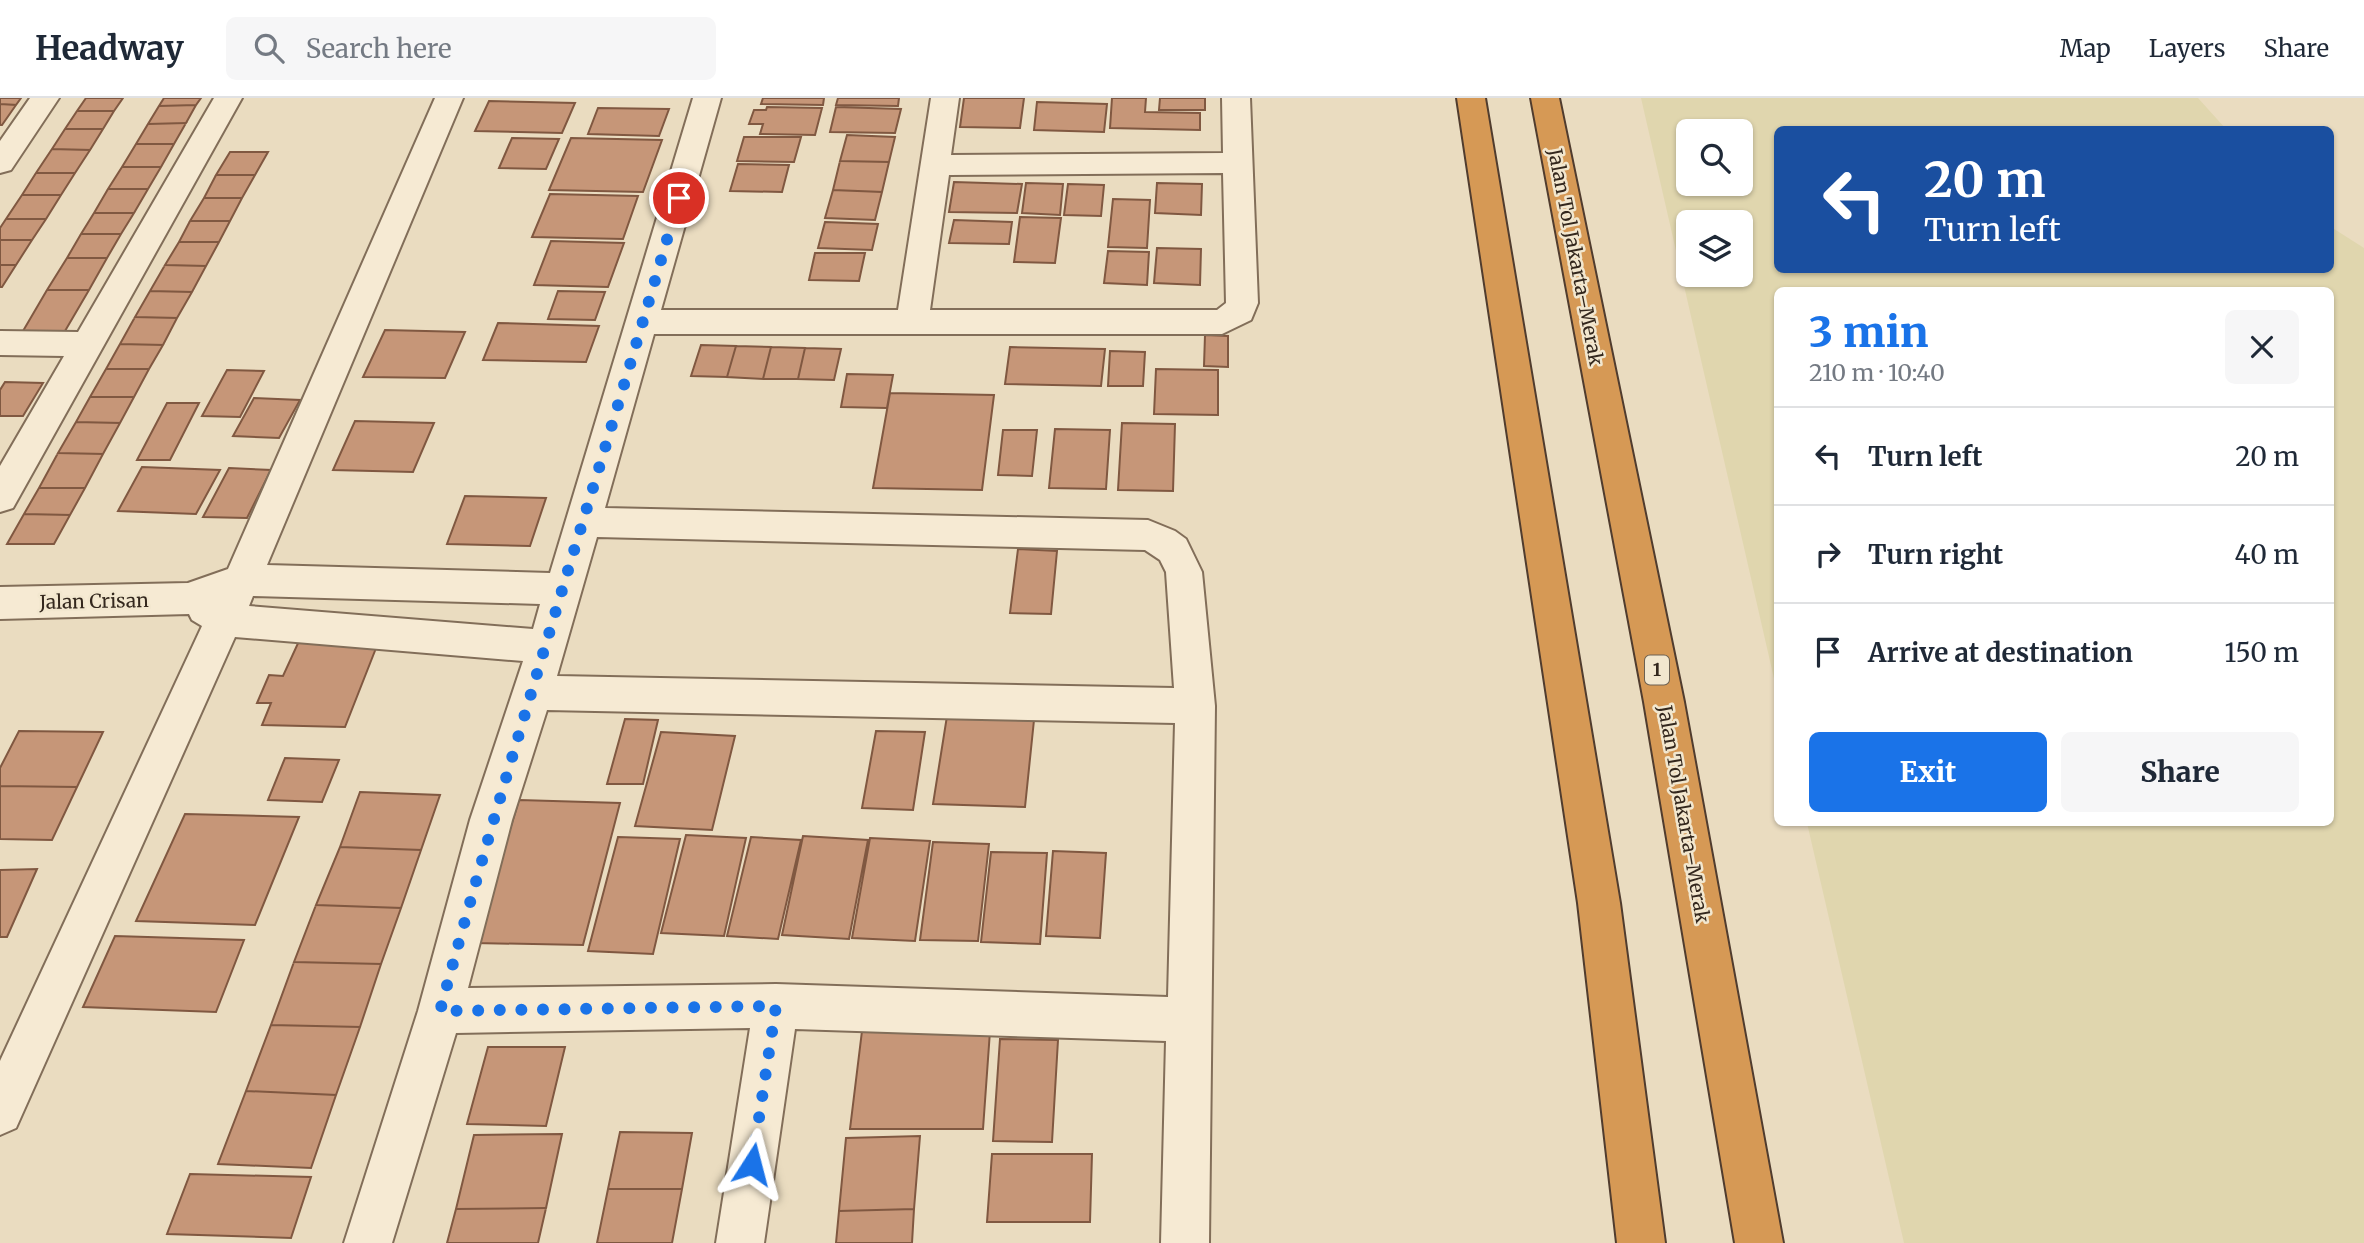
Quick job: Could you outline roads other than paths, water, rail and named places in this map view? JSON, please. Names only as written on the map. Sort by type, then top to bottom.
[{"type":"highway","points":[[1471,98],[1599,903],[1642,1243]]},
{"type":"highway","name":"Jalan Tol Jakarta–Merak","points":[[1545,98],[1664,702],[1759,1243]]},
{"type":"street","points":[[0,163],[45,98]]},
{"type":"street","points":[[0,498],[228,98]]},
{"type":"street","points":[[0,1112],[242,580],[449,98]]},
{"type":"street","points":[[368,1243],[440,1011],[491,821],[533,693],[644,323],[707,98]]},
{"type":"street","points":[[912,323],[945,98]]},
{"type":"street","points":[[644,323],[1222,321],[1232,318],[1240,312],[1242,303],[1236,98]]},
{"type":"street","points":[[935,165],[1237,163]]},
{"type":"street","points":[[0,343],[88,344]]},
{"type":"street","points":[[584,522],[1148,535],[1173,550],[1184,572],[1195,706],[1185,1243]]},
{"type":"street","points":[[242,580],[564,589]]},
{"type":"street","name":"Jalan Crisan","points":[[0,603],[188,598],[242,580]]},
{"type":"street","points":[[188,598],[224,620],[545,646]]},
{"type":"street","points":[[533,693],[1195,706]]},
{"type":"street","points":[[440,1011],[776,1006],[1190,1020]]},
{"type":"street","points":[[740,1243],[776,1006]]}]
